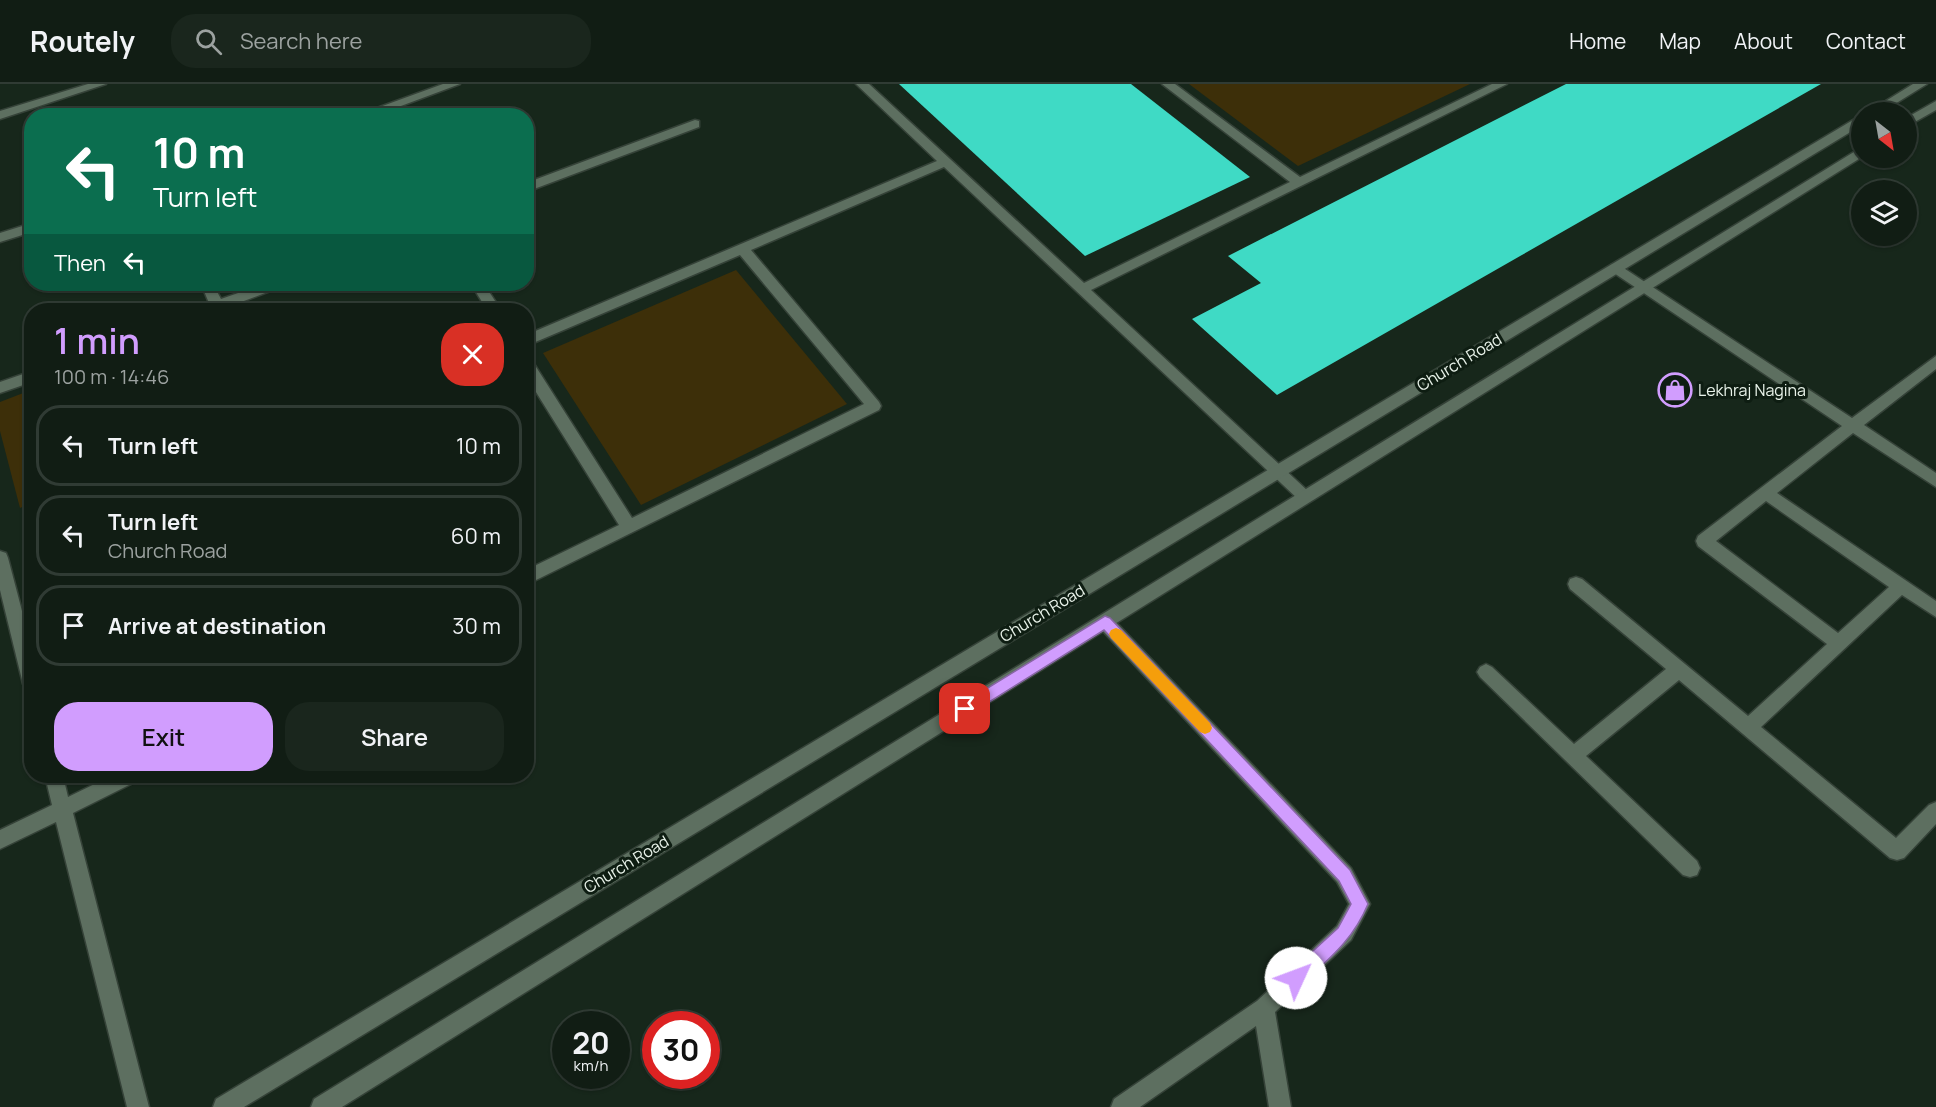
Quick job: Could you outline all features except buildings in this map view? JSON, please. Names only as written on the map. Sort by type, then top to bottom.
[{"type":"street","points":[[0,115],[100,84]]},
{"type":"street","points":[[384,108],[454,84]]},
{"type":"street","points":[[1168,84],[1299,183]]},
{"type":"street","points":[[1082,289],[1501,84]]},
{"type":"street","points":[[1891,102],[1921,84]]},
{"type":"street","points":[[869,86],[946,162],[1304,496]]},
{"type":"street","points":[[1917,116],[1936,105]]},
{"type":"street","points":[[534,185],[695,124]]},
{"type":"street","name":"Church Road","points":[[224,1107],[1851,127]]},
{"type":"street","name":"Church Road","points":[[322,1107],[1851,158]]},
{"type":"street","points":[[534,338],[946,162]]},
{"type":"street","points":[[0,238],[24,230]]},
{"type":"street","points":[[534,574],[874,406],[742,249]]},
{"type":"street","points":[[1616,268],[1936,481]]},
{"type":"street","points":[[229,303],[259,291]]},
{"type":"street","points":[[1840,644],[1704,541],[1936,361]]},
{"type":"street","points":[[534,376],[629,527]]},
{"type":"street","points":[[0,388],[24,379]]},
{"type":"street","points":[[1766,493],[1936,610]]},
{"type":"street","points":[[0,558],[24,652]]},
{"type":"street","points":[[1576,584],[1897,851],[1936,810]]},
{"type":"street","points":[[1747,728],[1900,586]]},
{"type":"street","points":[[1105,622],[1344,875],[1359,904],[1344,933],[1264,1008],[1122,1107]]},
{"type":"street","points":[[1573,756],[1678,670]]},
{"type":"street","points":[[1486,672],[1690,868]]},
{"type":"street","points":[[56,783],[138,1107]]},
{"type":"street","points":[[0,840],[115,783]]},
{"type":"street","points":[[1264,1008],[1280,1107]]},
{"type":"shaded area","points":[[1189,84],[1470,84],[1298,166]]},
{"type":"shaded area","points":[[736,270],[847,404],[641,505],[543,353]]},
{"type":"shaded area","points":[[24,393],[24,506],[20,508],[0,431],[0,402]]},
{"type":"slow traffic","points":[[1116,634],[1205,728]]},
{"type":"place","name":"Lekhraj Nagina","points":[[1675,390]]},
{"type":"route","points":[[965,709],[1105,622],[1344,875],[1359,904],[1344,933],[1296,978]]}]
